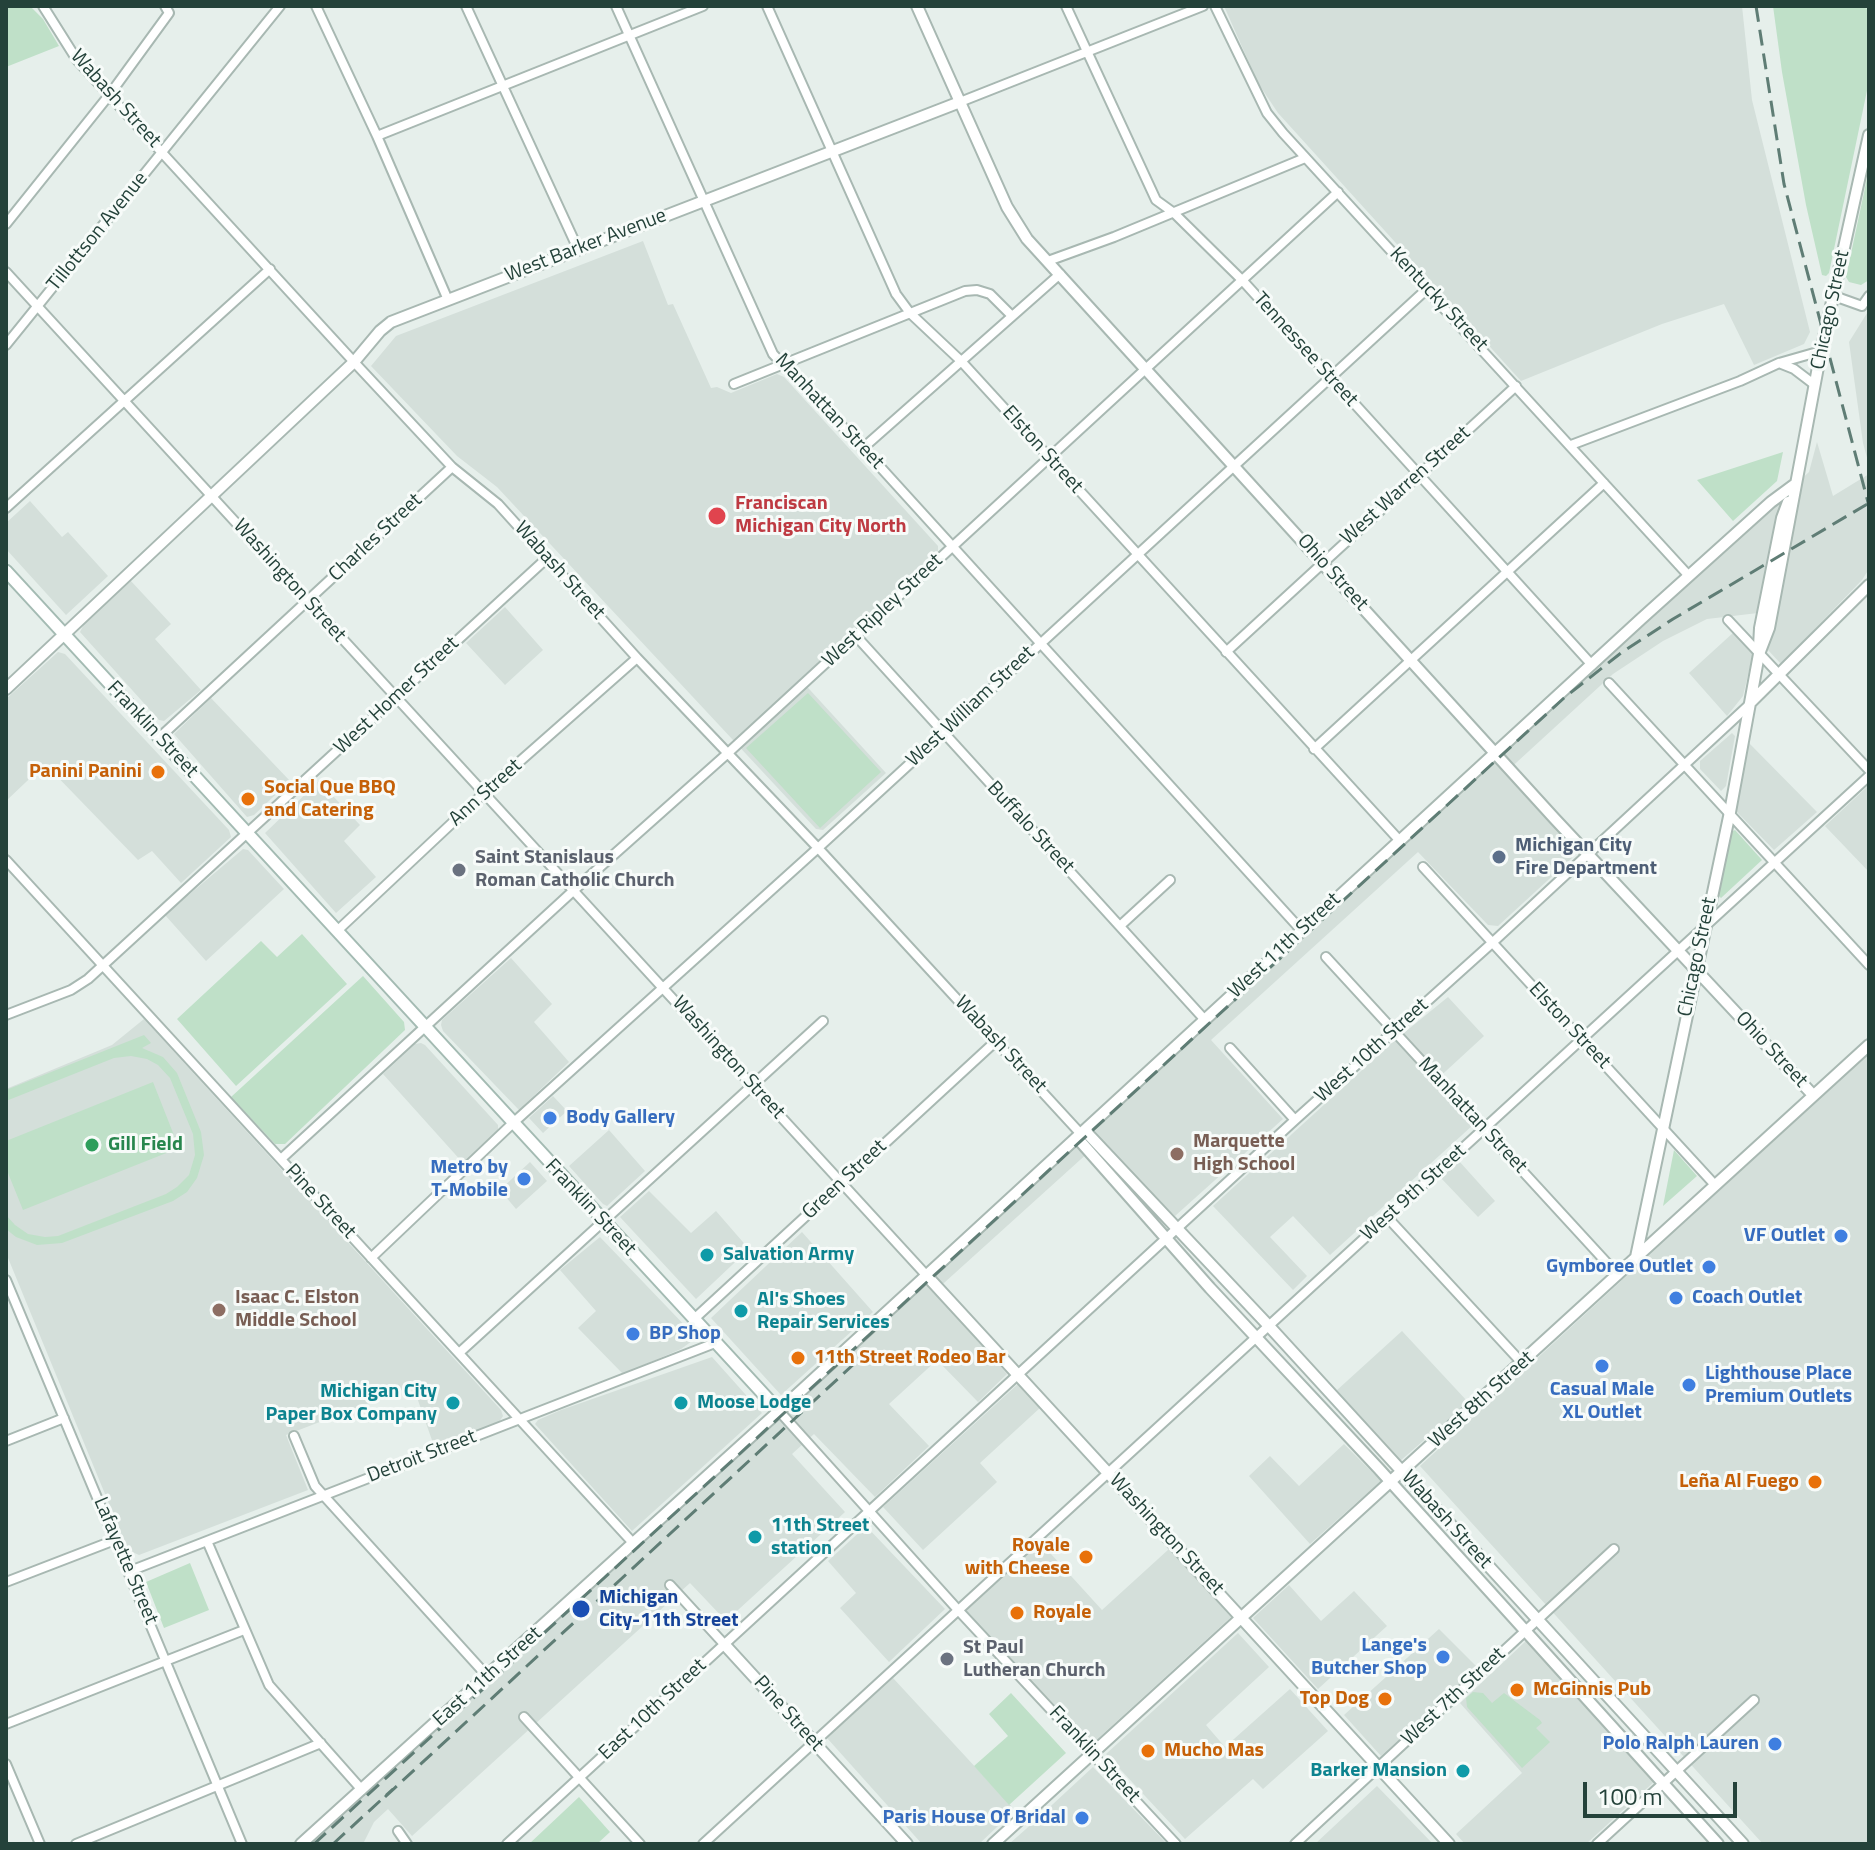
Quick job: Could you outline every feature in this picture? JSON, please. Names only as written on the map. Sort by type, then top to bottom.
[{"type":"main road","name":"Franklin Street","points":[[6,571],[779,1411]]},
{"type":"street","name":"Wabash Street","points":[[43,6],[77,60],[354,362],[452,467],[498,504],[637,658],[818,848],[1080,1133],[1088,1134],[1268,1325],[1743,1844]]},
{"type":"street","name":"Tillottson Avenue","points":[[6,345],[280,6]]},
{"type":"street","points":[[316,6],[377,136],[448,300]]},
{"type":"street","points":[[466,6],[578,249]]},
{"type":"street","name":"Manhattan Street","points":[[616,6],[773,354],[863,448],[1302,931]]},
{"type":"street","points":[[377,136],[703,6]]},
{"type":"street","name":"Elston Street","points":[[767,6],[896,294],[910,313],[961,361],[1400,841]]},
{"type":"street","name":"Ohio Street","points":[[917,6],[1007,207],[1027,239],[1496,754],[1813,1095]]},
{"type":"street","name":"Tennessee Street","points":[[1066,6],[1156,200],[1174,213],[1243,281],[1592,665]]},
{"type":"street","name":"West Barker Avenue","points":[[6,689],[354,362],[391,322],[1203,6]]},
{"type":"street","name":"Kentucky Street","points":[[1215,6],[1267,113],[1689,576]]},
{"type":"street","points":[[6,224],[110,94],[167,10]]},
{"type":"street","name":"Chicago Street","points":[[1635,1259],[1730,812],[1759,654],[1769,628],[1821,351],[1869,135]]},
{"type":"street","points":[[1048,261],[1305,158]]},
{"type":"street","name":"West Ripley Street","points":[[281,1159],[1338,192]]},
{"type":"street","points":[[6,508],[270,269]]},
{"type":"street","name":"Washington Street","points":[[6,272],[1449,1844]]},
{"type":"street","points":[[863,448],[1060,274]]},
{"type":"street","name":"West William Street","points":[[371,1258],[513,1123],[818,848],[1428,288]]},
{"type":"street","points":[[734,384],[965,291],[977,290],[990,294],[1012,316]]},
{"type":"street","points":[[1834,296],[1862,306],[1869,296]]},
{"type":"street","points":[[1571,445],[1740,381],[1779,363],[1821,351]]},
{"type":"street","points":[[1779,363],[1794,369],[1815,385]]},
{"type":"street","name":"West Warren Street","points":[[1226,652],[1516,386]]},
{"type":"street","name":"Charles Street","points":[[159,738],[452,467]]},
{"type":"street","points":[[1314,749],[1604,483]]},
{"type":"street","name":"West 11th Street","points":[[779,1411],[1689,576],[1794,485]]},
{"type":"street","name":"West Homer Street","points":[[6,1015],[71,990],[103,965],[546,559]]},
{"type":"street","name":"West 10th Street","points":[[870,1512],[1686,764],[1869,585]]},
{"type":"street","points":[[1728,620],[1869,773]]},
{"type":"street","name":"Buffalo Street","points":[[856,636],[1205,1020]]},
{"type":"street","name":"Ann Street","points":[[337,931],[484,793],[637,658]]},
{"type":"street","points":[[1609,683],[1869,965]]},
{"type":"street","name":"West 9th Street","points":[[703,1844],[1679,951],[1869,773]]},
{"type":"street","name":"Pine Street","points":[[6,860],[634,1544]]},
{"type":"street","name":"Elston Street","points":[[1423,867],[1715,1185]]},
{"type":"street","points":[[1121,925],[1170,880]]},
{"type":"street","name":"Manhattan Street","points":[[1326,957],[1618,1275]]},
{"type":"street","points":[[459,1353],[823,1021]]},
{"type":"street","name":"Green Street","points":[[693,1320],[996,1041]]},
{"type":"street","name":"West 8th Street","points":[[993,1844],[1869,1045]]},
{"type":"street","points":[[1230,1048],[1295,1120]]},
{"type":"street","name":"Wabash Street","points":[[1080,1133],[1080,1141],[1167,1239],[1718,1844]]},
{"type":"street","points":[[1387,1217],[1522,1363]]},
{"type":"street","name":"Lafayette Street","points":[[6,1280],[9,1294],[130,1571],[242,1844]]},
{"type":"street","name":"Detroit Street","points":[[130,1571],[715,1343]]},
{"type":"street","name":"Franklin Street","points":[[779,1411],[959,1611],[1176,1844]]},
{"type":"street","name":"East 11th Street","points":[[301,1844],[779,1411]]},
{"type":"street","points":[[6,1441],[64,1418]]},
{"type":"street","points":[[294,1436],[315,1486],[488,1677]]},
{"type":"street","name":"East 10th Street","points":[[507,1844],[870,1512]]},
{"type":"street","points":[[6,1582],[115,1540]]},
{"type":"street","points":[[207,1541],[269,1685],[362,1790]]},
{"type":"street","name":"West 7th Street","points":[[1295,1844],[1614,1549]]},
{"type":"street","name":"Pine Street","points":[[670,1585],[907,1844]]},
{"type":"street","points":[[6,1724],[244,1630]]},
{"type":"street","points":[[1597,1844],[1754,1700]]},
{"type":"street","points":[[524,1717],[640,1844]]},
{"type":"street","points":[[76,1844],[321,1743]]},
{"type":"street","points":[[6,1764],[40,1844]]},
{"type":"street","points":[[398,1831],[407,1844]]},
{"type":"shaded area","points":[[1224,6],[1742,6],[1752,100],[1810,332],[1804,344],[1754,365],[1724,304],[1662,324],[1521,381],[1278,113],[1258,83]]},
{"type":"shaded area","name":"Franciscan Michigan City North","points":[[643,241],[668,305],[673,304],[711,388],[717,387],[731,393],[777,374],[784,377],[938,546],[938,551],[800,679],[886,773],[823,830],[816,829],[497,487],[457,456],[371,366],[396,336]]},
{"type":"shaded area","points":[[1869,310],[1869,465],[1849,342]]},
{"type":"shaded area","points":[[1817,442],[1833,496],[1869,474],[1869,569],[1781,664],[1767,649],[1775,611],[1707,619],[1663,641],[1613,674],[1505,773],[1574,848],[1572,858],[1498,926],[1488,925],[1418,852],[1211,1040],[1283,1119],[1175,1216],[1101,1141],[934,1292],[1007,1374],[978,1402],[937,1360],[889,1404],[929,1446],[875,1497],[814,1434],[792,1454],[845,1512],[726,1621],[690,1583],[412,1836],[388,1809],[374,1822],[363,1844],[307,1844],[1809,472]]},
{"type":"shaded area","points":[[30,501],[62,537],[68,532],[108,576],[66,615],[6,549],[6,523]]},
{"type":"shaded area","points":[[130,580],[171,624],[155,639],[201,690],[164,721],[159,720],[80,632],[86,620]]},
{"type":"shaded area","points":[[505,607],[543,650],[505,685],[466,643]]},
{"type":"shaded area","points":[[1734,632],[1753,654],[1743,696],[1727,716],[1689,673]]},
{"type":"shaded area","points":[[58,652],[65,654],[229,830],[231,837],[181,883],[152,851],[138,860],[45,764],[6,801],[6,699]]},
{"type":"shaded area","points":[[211,698],[290,781],[254,815],[247,817],[174,734]]},
{"type":"shaded area","points":[[1732,733],[1735,736],[1726,786],[1721,791],[1700,769],[1700,761]]},
{"type":"shaded area","points":[[1748,742],[1817,812],[1774,850],[1736,811]]},
{"type":"shaded area","points":[[319,781],[360,825],[344,841],[376,877],[336,913],[265,833]]},
{"type":"shaded area","points":[[1869,785],[1869,872],[1825,826]]},
{"type":"shaded area","points":[[243,849],[248,850],[284,889],[206,961],[165,915]]},
{"type":"shaded area","points":[[511,958],[552,1004],[534,1022],[569,1062],[519,1110],[443,1031],[441,1025],[442,1020]]},
{"type":"shaded area","points":[[1448,997],[1484,1036],[1434,1082],[1473,1125],[1330,1255],[1293,1216],[1270,1237],[1307,1276],[1293,1290],[1213,1206],[1394,1041]]},
{"type":"shaded area","name":"Isaac C. Elston Middle School","points":[[144,1019],[501,1410],[503,1416],[499,1422],[434,1446],[413,1386],[286,1435],[308,1490],[139,1555],[128,1550],[6,1253],[6,1089],[112,1045]]},
{"type":"shaded area","points":[[421,1043],[498,1125],[498,1133],[463,1163],[383,1074],[415,1044]]},
{"type":"shaded area","name":"Lighthouse Place Premium Outlets","points":[[1869,1053],[1869,1844],[1763,1844],[1420,1466]]},
{"type":"shaded area","points":[[553,1096],[567,1111],[543,1133],[529,1118]]},
{"type":"shaded area","points":[[609,1130],[645,1171],[607,1206],[569,1166]]},
{"type":"shaded area","points":[[1459,1161],[1495,1201],[1478,1217],[1441,1178]]},
{"type":"shaded area","points":[[530,1162],[547,1181],[516,1209],[500,1190]]},
{"type":"shaded area","points":[[649,1191],[691,1233],[716,1211],[749,1249],[696,1299],[620,1217]]},
{"type":"shaded area","points":[[802,1232],[873,1312],[781,1395],[711,1318]]},
{"type":"shaded area","points":[[600,1237],[694,1337],[681,1349],[623,1374],[578,1328],[596,1311],[560,1270]]},
{"type":"shaded area","points":[[1402,1331],[1468,1402],[1400,1461],[1336,1391]]},
{"type":"shaded area","points":[[712,1357],[762,1413],[632,1531],[535,1424],[561,1410]]},
{"type":"shaded area","points":[[1018,1384],[1041,1407],[980,1463],[997,1482],[923,1550],[883,1507]]},
{"type":"shaded area","points":[[1344,1444],[1381,1481],[1310,1544],[1249,1476],[1270,1456],[1299,1486]]},
{"type":"shaded area","points":[[866,1526],[945,1609],[889,1662],[840,1608],[856,1593],[828,1561]]},
{"type":"shaded area","points":[[1041,1543],[1102,1610],[1169,1549],[1231,1617],[1092,1744],[964,1611]]},
{"type":"shaded area","points":[[1289,1585],[1321,1621],[1354,1591],[1387,1626],[1318,1689],[1253,1618]]},
{"type":"shaded area","points":[[1439,1629],[1478,1668],[1381,1756],[1344,1715]]},
{"type":"shaded area","points":[[1238,1633],[1269,1667],[1206,1725],[1225,1747],[1290,1689],[1328,1731],[1263,1789],[1253,1779],[1185,1839],[1106,1754]]},
{"type":"shaded area","points":[[1527,1640],[1656,1780],[1586,1844],[1465,1844],[1456,1834],[1522,1773],[1460,1703]]},
{"type":"shaded area","points":[[893,1678],[1015,1810],[979,1844],[922,1844],[827,1738]]},
{"type":"shaded area","points":[[1093,1767],[1167,1844],[1009,1844],[1026,1829]]},
{"type":"shaded area","points":[[1377,1786],[1433,1844],[1315,1844]]},
{"type":"green space","points":[[6,6],[30,6],[43,19],[59,46],[6,67]]},
{"type":"green space","points":[[1773,6],[1856,6],[1869,9],[1869,81],[1826,276],[1822,275],[1806,205]]},
{"type":"green space","points":[[1869,169],[1869,280],[1861,285],[1849,282],[1846,277]]},
{"type":"green space","points":[[1783,452],[1777,481],[1733,521],[1697,480]]},
{"type":"green space","points":[[808,693],[881,772],[820,828],[746,748]]},
{"type":"green space","points":[[1735,830],[1762,860],[1721,898],[1718,895],[1729,839]]},
{"type":"green space","points":[[302,934],[347,984],[236,1086],[177,1019],[261,941],[277,957]]},
{"type":"green space","points":[[363,976],[404,1022],[405,1030],[285,1144],[275,1144],[231,1097]]},
{"type":"green space","points":[[144,1035],[151,1043],[142,1048],[163,1057],[177,1073],[201,1132],[204,1155],[197,1178],[187,1192],[173,1201],[62,1243],[37,1245],[16,1237],[6,1229],[6,1215],[28,1234],[58,1236],[166,1194],[189,1175],[195,1155],[193,1134],[170,1078],[147,1059],[131,1056],[114,1058],[6,1101],[6,1090]]},
{"type":"green space","name":"Gill Field","points":[[153,1082],[179,1148],[23,1210],[6,1168],[6,1141]]},
{"type":"green space","points":[[1674,1150],[1697,1176],[1663,1206]]},
{"type":"green space","points":[[190,1563],[209,1610],[164,1628],[146,1582]]},
{"type":"green space","points":[[1473,1692],[1483,1693],[1492,1703],[1504,1693],[1540,1720],[1542,1723],[1536,1728],[1550,1742],[1522,1768],[1467,1707],[1466,1698]]},
{"type":"green space","points":[[1011,1693],[1066,1753],[1009,1805],[974,1766],[1008,1736],[989,1714]]},
{"type":"green space","points":[[579,1797],[610,1832],[597,1844],[529,1844]]},
{"type":"railway","points":[[1756,6],[1784,184],[1869,506]]},
{"type":"railway","points":[[314,1844],[1564,698],[1621,653],[1673,619],[1869,503]]},
{"type":"railway","points":[[385,1797],[855,1363]]},
{"type":"railway","points":[[333,1844],[393,1789]]},
{"type":"place","name":"Franciscan Michigan City North","points":[[717,516]]},
{"type":"place","name":"Panini Panini","points":[[158,772]]},
{"type":"place","name":"Social Que BBQ and Catering","points":[[248,799]]},
{"type":"place","name":"Michigan City Fire Department","points":[[1499,857]]},
{"type":"place","name":"Saint Stanislaus Roman Catholic Church","points":[[459,870]]},
{"type":"place","name":"Body Gallery","points":[[550,1118]]},
{"type":"place","name":"Gill Field","points":[[92,1145]]},
{"type":"place","name":"Marquette High School","points":[[1177,1154]]},
{"type":"place","name":"Metro by T-Mobile","points":[[524,1179]]},
{"type":"place","name":"VF Outlet","points":[[1841,1236]]},
{"type":"place","name":"Salvation Army","points":[[707,1255]]},
{"type":"place","name":"Gymboree Outlet","points":[[1709,1267]]},
{"type":"place","name":"Coach Outlet","points":[[1676,1298]]},
{"type":"place","name":"Isaac C. Elston Middle School","points":[[219,1310]]},
{"type":"place","name":"Al's Shoes Repair Services","points":[[741,1311]]},
{"type":"place","name":"BP Shop","points":[[633,1334]]},
{"type":"place","name":"11th Street Rodeo Bar","points":[[798,1358]]},
{"type":"place","name":"Casual Male XL Outlet","points":[[1602,1366]]},
{"type":"place","name":"Lighthouse Place Premium Outlets","points":[[1689,1385]]},
{"type":"place","name":"Michigan City Paper Box Company","points":[[453,1403]]},
{"type":"place","name":"Moose Lodge","points":[[681,1403]]},
{"type":"place","name":"Leña Al Fuego","points":[[1815,1482]]},
{"type":"place","name":"11th Street station","points":[[755,1537]]},
{"type":"place","name":"Royale with Cheese","points":[[1086,1557]]},
{"type":"place","name":"Michigan City-11th Street","points":[[581,1609]]},
{"type":"place","name":"Royale","points":[[1017,1613]]},
{"type":"place","name":"Lange's Butcher Shop","points":[[1443,1657]]},
{"type":"place","name":"St Paul Lutheran Church","points":[[947,1659]]},
{"type":"place","name":"McGinnis Pub","points":[[1517,1690]]},
{"type":"place","name":"Top Dog","points":[[1385,1699]]},
{"type":"place","name":"Polo Ralph Lauren","points":[[1775,1744]]},
{"type":"place","name":"Mucho Mas","points":[[1148,1751]]},
{"type":"place","name":"Barker Mansion","points":[[1463,1771]]},
{"type":"place","name":"Paris House Of Bridal","points":[[1082,1818]]}]
